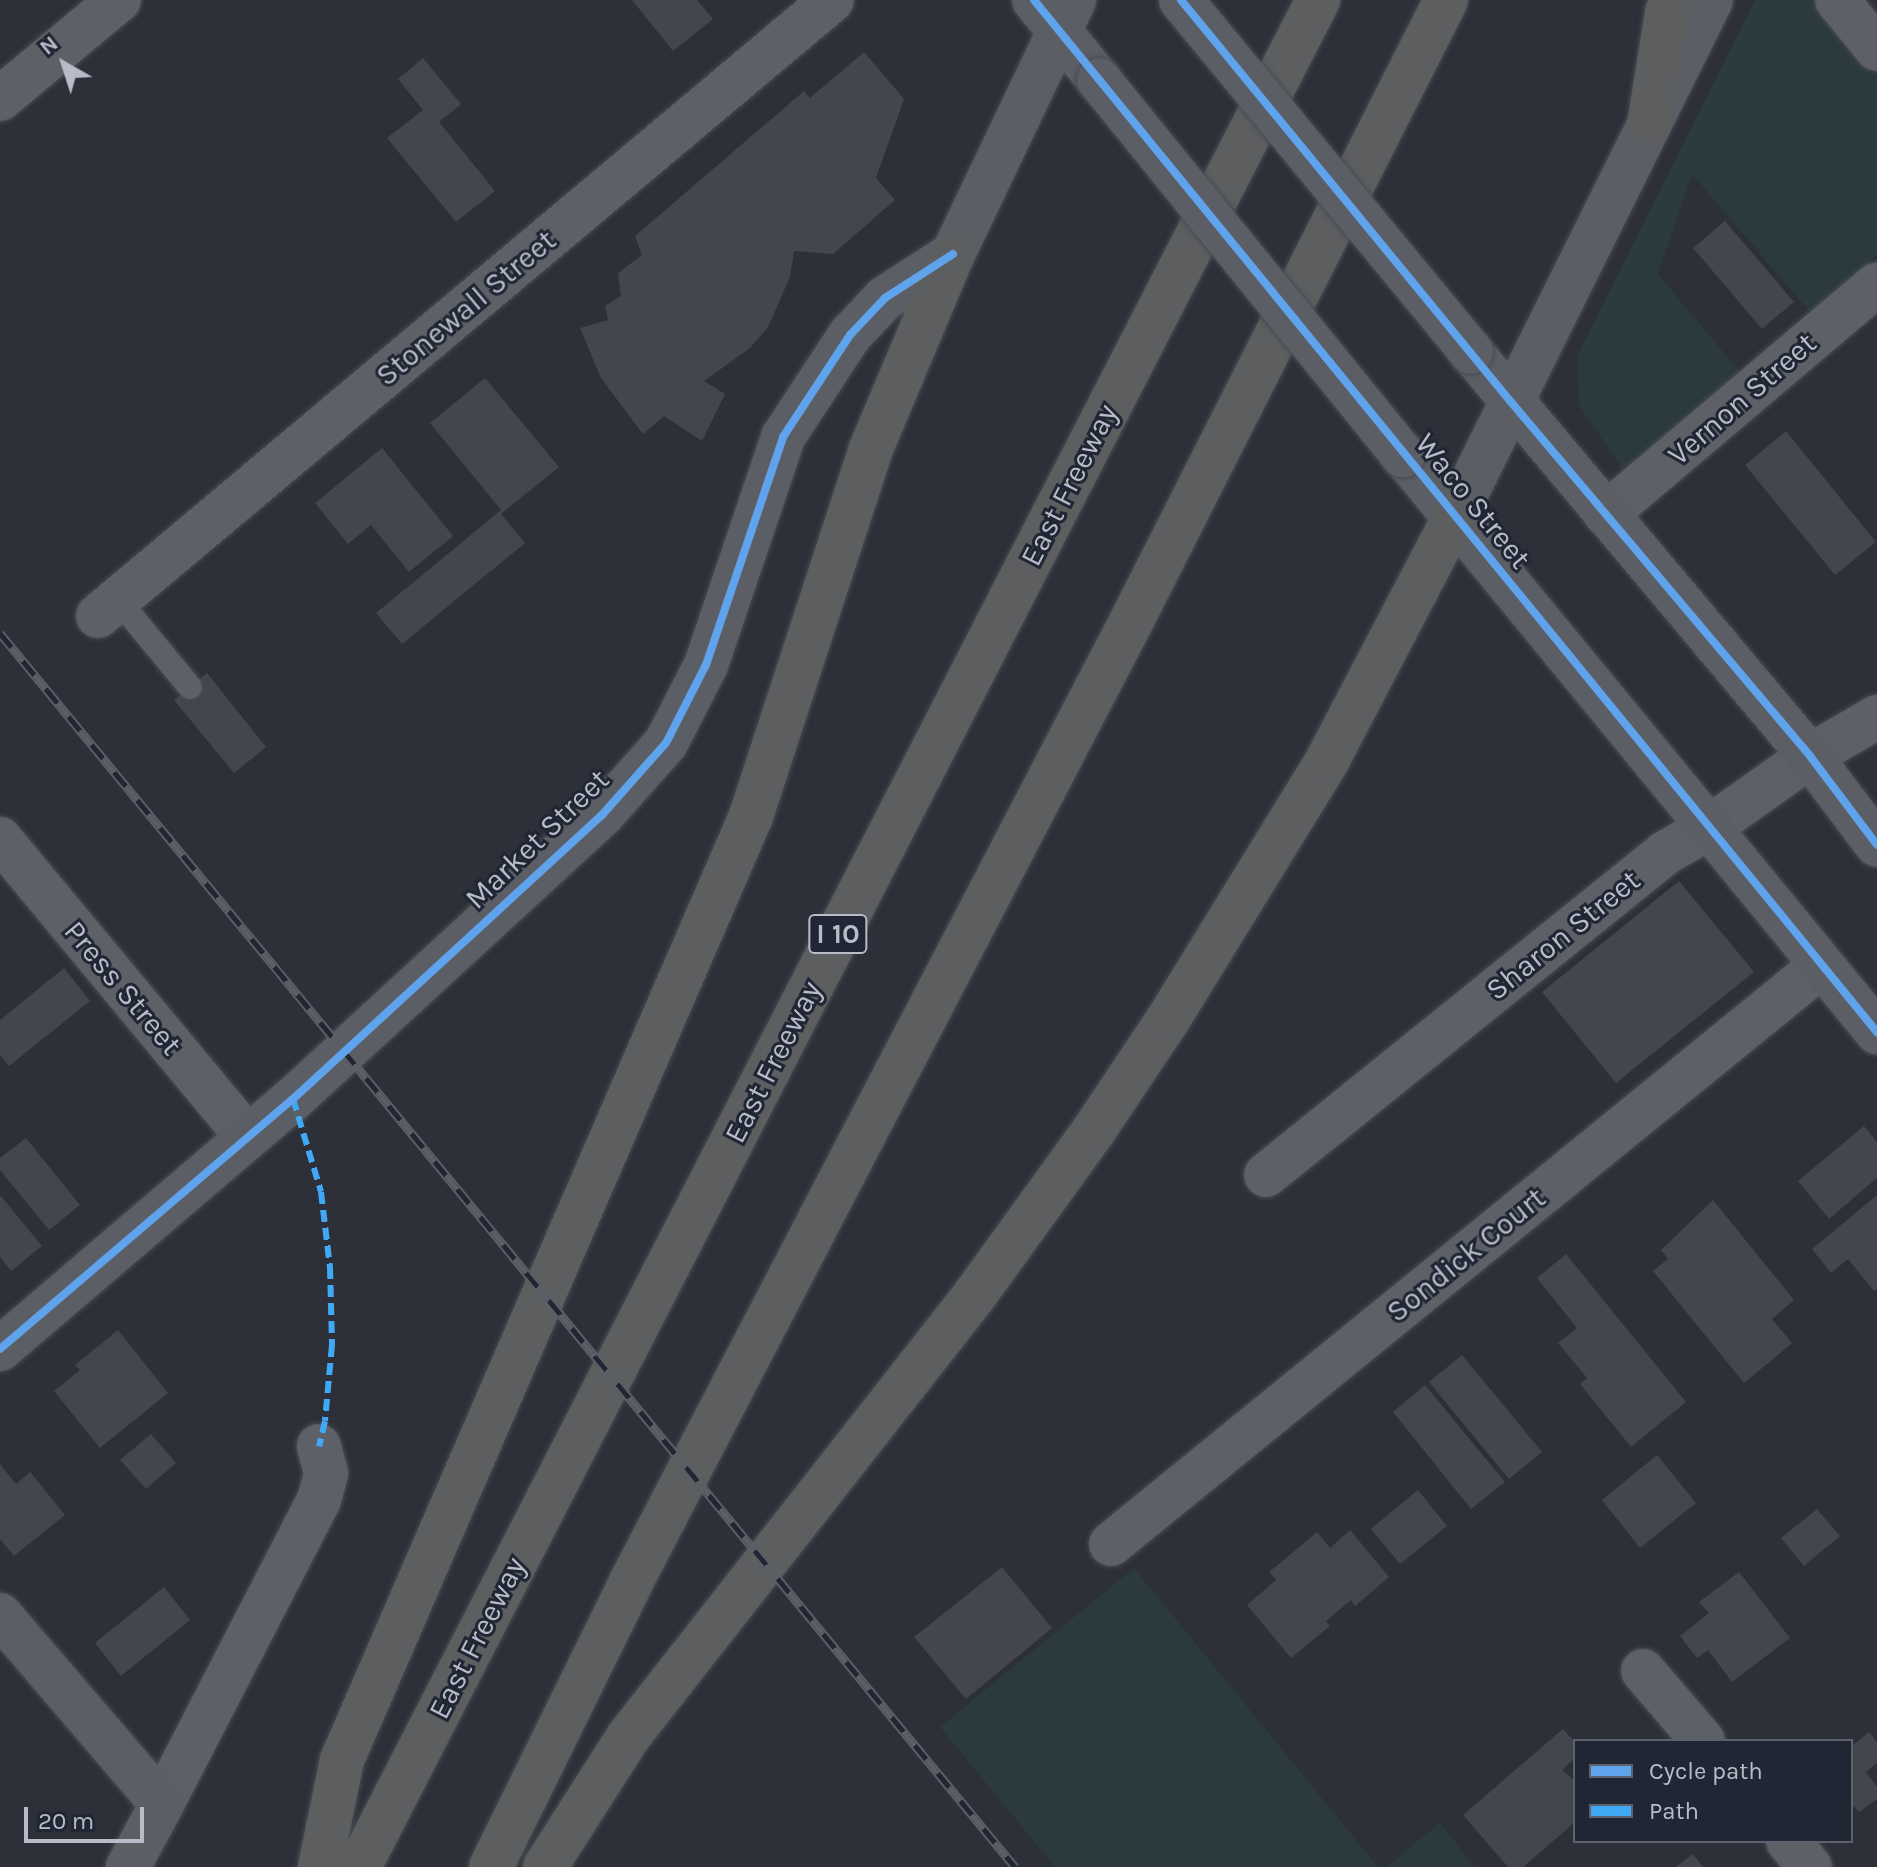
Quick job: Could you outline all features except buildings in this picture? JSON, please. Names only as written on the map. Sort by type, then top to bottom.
[{"type":"highway","name":"East Freeway","points":[[359,1867],[1318,0]]},
{"type":"highway","points":[[491,1867],[631,1582],[1124,636],[1446,0]]},
{"type":"highway","points":[[1649,125],[1667,12],[1673,0]]},
{"type":"highway","points":[[320,1867],[342,1760],[751,816],[870,451],[953,254]]},
{"type":"highway","points":[[545,1867],[628,1737],[974,1296],[1094,1130],[1169,1018],[1327,761],[1454,518]]},
{"type":"main road","points":[[1181,0],[1511,402],[1810,756],[1877,845]]},
{"type":"main road","points":[[1454,518],[1711,0]]},
{"type":"main road","points":[[953,254],[1055,10]]},
{"type":"main road","name":"Waco Street","points":[[1055,10],[1099,80],[1877,1032]]},
{"type":"main road","name":"Market Street","points":[[0,1349],[293,1099],[602,815],[666,743],[706,665],[783,437],[850,335],[885,298],[953,254]]},
{"type":"main road","points":[[0,1615],[162,1804],[128,1867]]},
{"type":"street","points":[[0,99],[119,0]]},
{"type":"street","name":"Stonewall Street","points":[[108,608],[832,0]]},
{"type":"street","points":[[1837,0],[1877,49]]},
{"type":"street","name":"Vernon Street","points":[[1606,514],[1877,284]]},
{"type":"street","name":"Sharon Street","points":[[1266,1175],[1665,853],[1710,827],[1810,756],[1877,717]]},
{"type":"street","name":"Press Street","points":[[0,839],[247,1136]]},
{"type":"street","name":"Sondick Court","points":[[1111,1544],[1821,966]]},
{"type":"street","points":[[162,1804],[319,1500],[326,1473],[319,1446]]},
{"type":"street","points":[[1643,1671],[1701,1739]]},
{"type":"street","points":[[1790,1843],[1810,1867]]},
{"type":"lane","points":[[108,608],[190,687]]},
{"type":"shaded area","points":[[1755,0],[1817,0],[1877,73],[1877,255],[1810,312],[1692,174],[1658,274],[1740,372],[1623,470],[1579,405],[1577,356]]},
{"type":"shaded area","points":[[1134,1568],[1378,1867],[1055,1867],[940,1727]]},
{"type":"shaded area","points":[[1439,1823],[1475,1867],[1387,1867]]},
{"type":"railway","points":[[0,633],[1015,1867]]},
{"type":"marked path","points":[[293,1099],[321,1192],[330,1267],[332,1345],[325,1421],[319,1446]]},
{"type":"cycle path","points":[[1034,0],[1877,1032]]},
{"type":"cycle path","points":[[1181,0],[1511,402],[1810,756],[1877,845]]},
{"type":"cycle path","points":[[0,1349],[293,1099],[602,815],[666,743],[706,665],[783,437],[850,335],[885,298],[953,254]]}]
